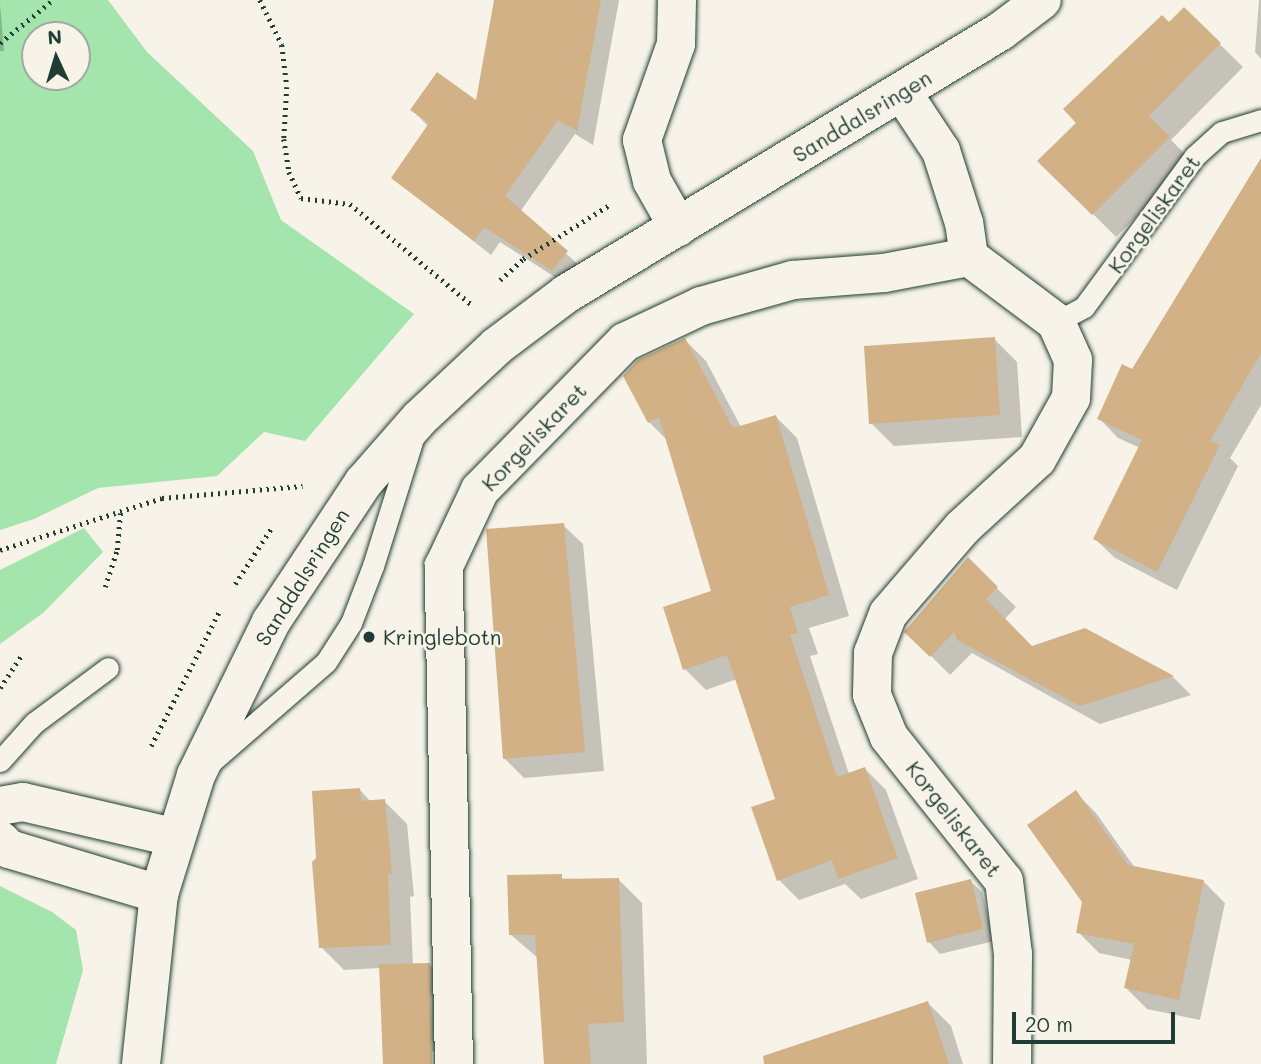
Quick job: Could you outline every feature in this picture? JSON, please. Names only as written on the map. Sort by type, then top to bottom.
[{"type":"street","points":[[677,0],[676,44],[642,140],[652,181],[678,227]]},
{"type":"street","name":"Sanddalsringen","points":[[141,1064],[159,894],[174,837],[196,775],[229,700],[306,564],[363,483],[420,418],[498,346],[566,294],[1002,31],[1042,0]]},
{"type":"street","points":[[902,92],[941,151],[964,223],[969,257]]},
{"type":"street","name":"Korgeliskaret","points":[[454,1064],[444,566],[480,490],[625,342],[701,306],[793,280],[884,274],[969,257],[1056,322],[1073,360],[1071,398],[1037,459],[962,528],[888,614],[873,653],[872,695],[889,737],[1004,881],[1013,954],[1012,1064]]},
{"type":"street","points":[[0,806],[23,802],[174,837]]},
{"type":"street","points":[[0,840],[9,849],[159,894]]},
{"type":"lane","name":"Korgeliskaret","points":[[1056,322],[1084,307],[1195,156],[1222,132],[1261,121]]},
{"type":"lane","points":[[196,775],[293,696],[332,653],[351,623],[373,566],[420,418]]},
{"type":"lane","points":[[0,761],[34,723],[108,668]]},
{"type":"path","points":[[0,43],[53,0]]},
{"type":"path","points":[[260,0],[282,45],[287,87],[284,139],[289,172],[302,198],[350,204],[471,305]]},
{"type":"path","points":[[0,550],[162,498],[302,486]]},
{"type":"path","points":[[105,587],[117,550],[120,513]]},
{"type":"path","points":[[0,688],[23,653]]},
{"type":"green space","points":[[0,0],[108,0],[147,52],[253,151],[281,220],[414,314],[305,441],[264,432],[217,476],[98,488],[34,519],[0,530]]},
{"type":"green space","points":[[84,528],[103,552],[43,613],[0,644],[0,570]]},
{"type":"green space","points":[[0,886],[52,912],[76,930],[83,970],[56,1064],[0,1064]]},
{"type":"building","points":[[494,0],[601,0],[577,131],[558,120],[505,196],[568,251],[552,271],[484,227],[474,241],[391,178],[429,123],[410,110],[437,72],[476,100]]},
{"type":"building","points":[[1184,7],[1221,43],[1149,116],[1170,137],[1092,215],[1037,161],[1076,123],[1063,109],[1162,15],[1169,22]]},
{"type":"building","points":[[1261,158],[1261,353],[1210,441],[1220,445],[1157,572],[1093,539],[1142,440],[1097,419],[1122,364],[1132,369]]},
{"type":"building","points":[[995,337],[1000,415],[869,424],[864,346]]},
{"type":"building","points":[[685,338],[733,428],[776,415],[829,595],[790,607],[798,633],[790,635],[837,777],[865,767],[898,858],[838,879],[832,860],[777,881],[751,807],[775,799],[727,655],[683,670],[663,607],[711,591],[659,417],[648,423],[623,376],[638,360]]},
{"type":"building","points":[[564,523],[585,752],[503,759],[486,529]]},
{"type":"building","points":[[968,557],[998,587],[986,599],[1032,646],[1085,628],[1174,676],[1080,706],[957,640],[954,632],[930,657],[904,632]]},
{"type":"building","points":[[360,788],[361,801],[385,799],[392,874],[388,874],[391,945],[319,948],[312,862],[316,858],[312,791]]},
{"type":"building","points":[[1076,790],[1128,865],[1204,880],[1179,1000],[1124,988],[1134,944],[1076,933],[1082,902],[1027,825]]},
{"type":"building","points":[[562,874],[562,879],[619,878],[624,1022],[588,1024],[591,1064],[544,1064],[535,935],[509,935],[507,875]]},
{"type":"building","points":[[971,879],[983,929],[927,943],[915,893]]},
{"type":"building","points":[[430,963],[432,1064],[383,1064],[379,964]]},
{"type":"building","points":[[928,1001],[949,1064],[764,1064],[763,1056]]},
{"type":"place","name":"Kringlebotn","points":[[369,637]]}]
